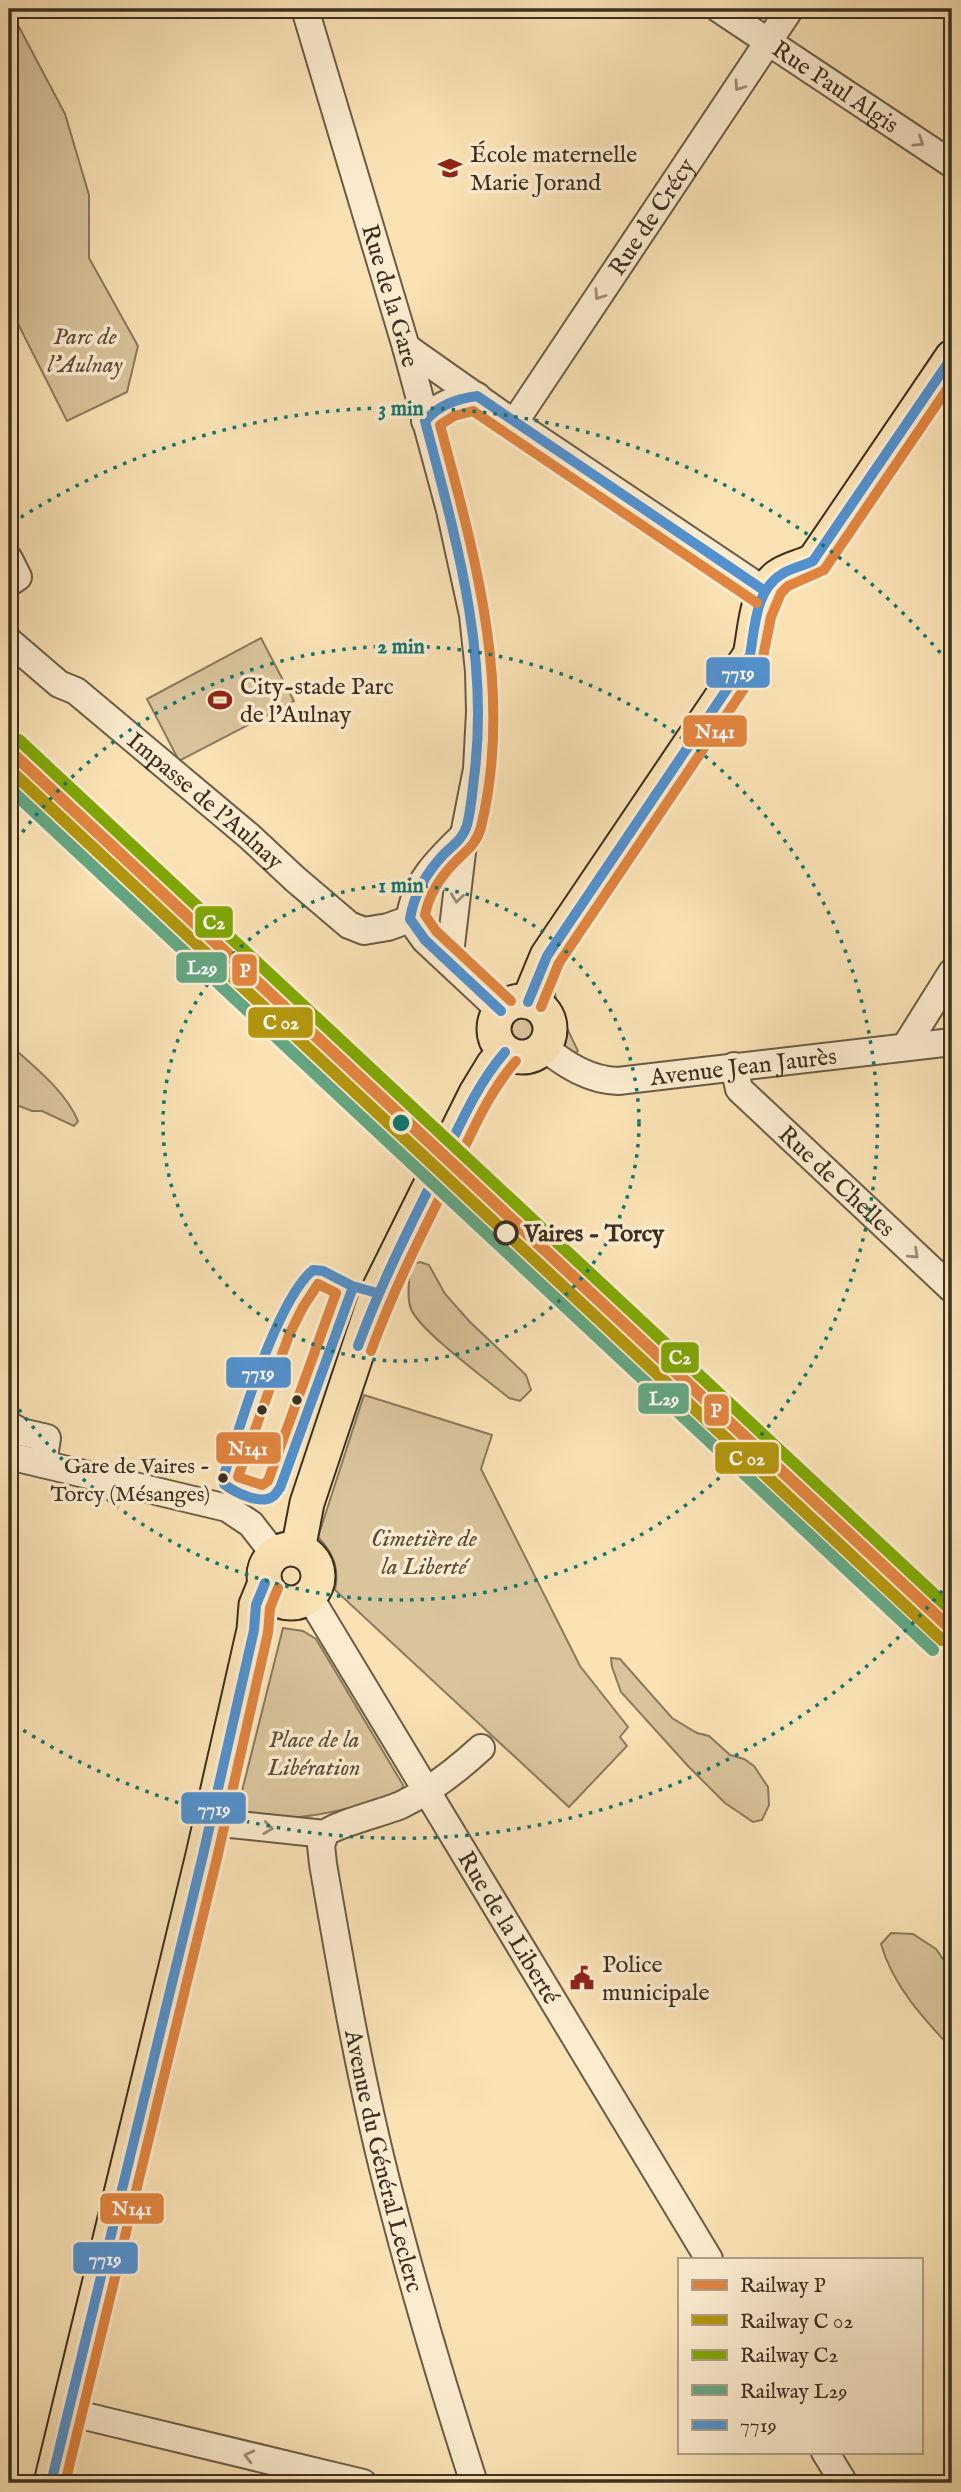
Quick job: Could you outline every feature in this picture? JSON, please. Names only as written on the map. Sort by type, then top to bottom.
[{"type":"main road","points":[[514,1007],[542,1011],[547,1018],[549,1035],[543,1047],[533,1055],[525,1057],[505,1052],[497,1043],[494,1025],[514,1007],[750,655],[760,603],[765,591],[777,577],[813,561],[817,556],[952,357]]},
{"type":"main road","points":[[51,2483],[211,1822],[254,1630],[286,1577],[307,1503],[377,1293],[470,1106],[493,1065],[505,1052]]},
{"type":"street","name":"Rue de la Gare","points":[[304,9],[406,346],[467,581],[479,671],[480,712],[477,769],[464,835],[449,962]]},
{"type":"street","name":"Rue Paul Algis","points":[[719,9],[952,164]]},
{"type":"street","name":"Rue de Crécy","points":[[514,423],[790,9]]},
{"type":"street","points":[[406,346],[514,423],[765,591]]},
{"type":"street","points":[[425,421],[431,413],[445,404],[464,397],[477,397]]},
{"type":"street","points":[[9,559],[18,577],[9,583]]},
{"type":"street","name":"Impasse de l'Aulnay","points":[[9,641],[59,684],[76,691],[249,836],[349,925],[364,931],[388,927],[410,919]]},
{"type":"street","points":[[464,835],[442,856],[418,889],[412,901],[410,919],[416,930],[449,962],[514,1007]]},
{"type":"street","points":[[905,1047],[952,972]]},
{"type":"street","name":"Avenue Jean Jaurès","points":[[543,1047],[565,1064],[601,1080],[618,1081],[952,1042]]},
{"type":"street","name":"Rue de Chelles","points":[[733,1066],[739,1089],[952,1289]]},
{"type":"street","points":[[9,1425],[45,1451]]},
{"type":"street","points":[[9,1456],[45,1451]]},
{"type":"street","name":"Rue de la Liberté","points":[[45,1451],[227,1508],[251,1524],[425,1791],[708,2258]]},
{"type":"street","points":[[211,1822],[325,1834],[336,1827],[384,1812],[425,1791],[481,1748]]},
{"type":"street","name":"Avenue du Général Leclerc","points":[[325,1834],[321,1845],[328,1891],[347,1999],[377,2141],[425,2325],[474,2483]]},
{"type":"street","points":[[68,2412],[363,2483]]},
{"type":"street","points":[[826,2454],[844,2483]]},
{"type":"green space","name":"Parc de l'Aulnay","points":[[18,25],[65,114],[89,195],[89,258],[138,346],[127,392],[67,421],[9,306],[9,45]]},
{"type":"green space","name":"City-stade Parc de l'Aulnay","points":[[261,638],[294,701],[179,761],[147,699]]},
{"type":"green space","points":[[552,980],[559,1012],[578,1051],[574,1054],[565,1047],[546,989]]},
{"type":"green space","points":[[521,1018],[530,1021],[533,1030],[530,1039],[521,1042],[512,1039],[509,1030],[512,1021]]},
{"type":"green space","points":[[9,1044],[48,1079],[65,1099],[78,1121],[74,1126],[42,1111],[32,1111],[9,1102]]},
{"type":"green space","points":[[420,1262],[429,1265],[445,1294],[470,1322],[526,1375],[531,1390],[520,1401],[509,1398],[471,1368],[417,1318],[410,1304],[410,1265]]},
{"type":"green space","name":"Cimetière de la Liberté","points":[[364,1395],[492,1435],[481,1469],[580,1666],[628,1727],[620,1737],[627,1746],[569,1807],[335,1590],[337,1575],[334,1561],[318,1537]]},
{"type":"green space","name":"Place de la Libération","points":[[283,1628],[303,1631],[316,1639],[403,1785],[397,1794],[341,1810],[295,1817],[255,1815],[241,1808],[239,1803]]},
{"type":"green space","points":[[611,1658],[620,1659],[672,1718],[697,1733],[709,1736],[730,1755],[744,1759],[754,1766],[768,1787],[769,1805],[762,1820],[753,1822],[725,1803],[688,1766],[621,1692]]},
{"type":"green space","points":[[891,1933],[913,1934],[936,1949],[952,1972],[952,2049],[920,2013],[893,1974],[881,1944]]},
{"type":"rail line","name":"C2","points":[[19,740],[952,1611]]},
{"type":"rail line","name":"P","points":[[9,750],[952,1630]]},
{"type":"rail line","name":"L29","points":[[9,788],[933,1650]]},
{"type":"transit line","name":"7719","points":[[528,1002],[547,956],[750,655],[755,622],[766,590],[782,574],[813,561],[952,357]]},
{"type":"transit line","name":"N141","points":[[541,1007],[559,963],[762,662],[771,617],[781,593],[788,586],[824,570],[952,382]]},
{"type":"transit line","name":"7719","points":[[501,1011],[425,940],[410,919],[414,901],[426,876],[465,830],[471,802],[478,732],[474,642],[467,598],[425,421],[448,404],[477,396],[765,591]]},
{"type":"transit line","name":"N141","points":[[511,1001],[436,931],[425,915],[429,900],[441,879],[471,846],[479,833],[490,776],[493,725],[492,675],[486,624],[466,524],[440,425],[454,416],[473,411],[757,603]]},
{"type":"transit line","points":[[9,769],[942,1640]]},
{"type":"transit line","name":"7719","points":[[358,1346],[376,1299],[462,1120],[485,1078],[505,1052]]},
{"type":"transit line","name":"N141","points":[[371,1351],[389,1304],[475,1127],[497,1086],[516,1061]]},
{"type":"transit line","name":"7719","points":[[353,1287],[280,1488],[272,1497],[261,1499],[240,1494],[228,1487],[223,1478],[260,1367],[285,1309],[299,1286],[313,1270],[323,1271],[352,1286],[377,1293]]},
{"type":"transit line","name":"N141","points":[[318,1284],[336,1293],[268,1481],[262,1485],[238,1477],[289,1335],[318,1284]]},
{"type":"transit line","name":"7719","points":[[51,2483],[203,1855],[254,1630],[256,1605],[265,1583]]},
{"type":"transit line","name":"N141","points":[[65,2483],[217,1858],[268,1633],[270,1608],[278,1588]]},
{"type":"place","name":"École maternelle Marie Jorand","points":[[450,168]]},
{"type":"place","name":"City-stade Parc de l'Aulnay","points":[[220,700]]},
{"type":"place","name":"Vaires - Torcy","points":[[506,1233]]},
{"type":"place","name":"Gare de Vaires - Torcy (Mésanges)","points":[[223,1478]]},
{"type":"place","name":"Police municipale","points":[[582,1978]]}]
